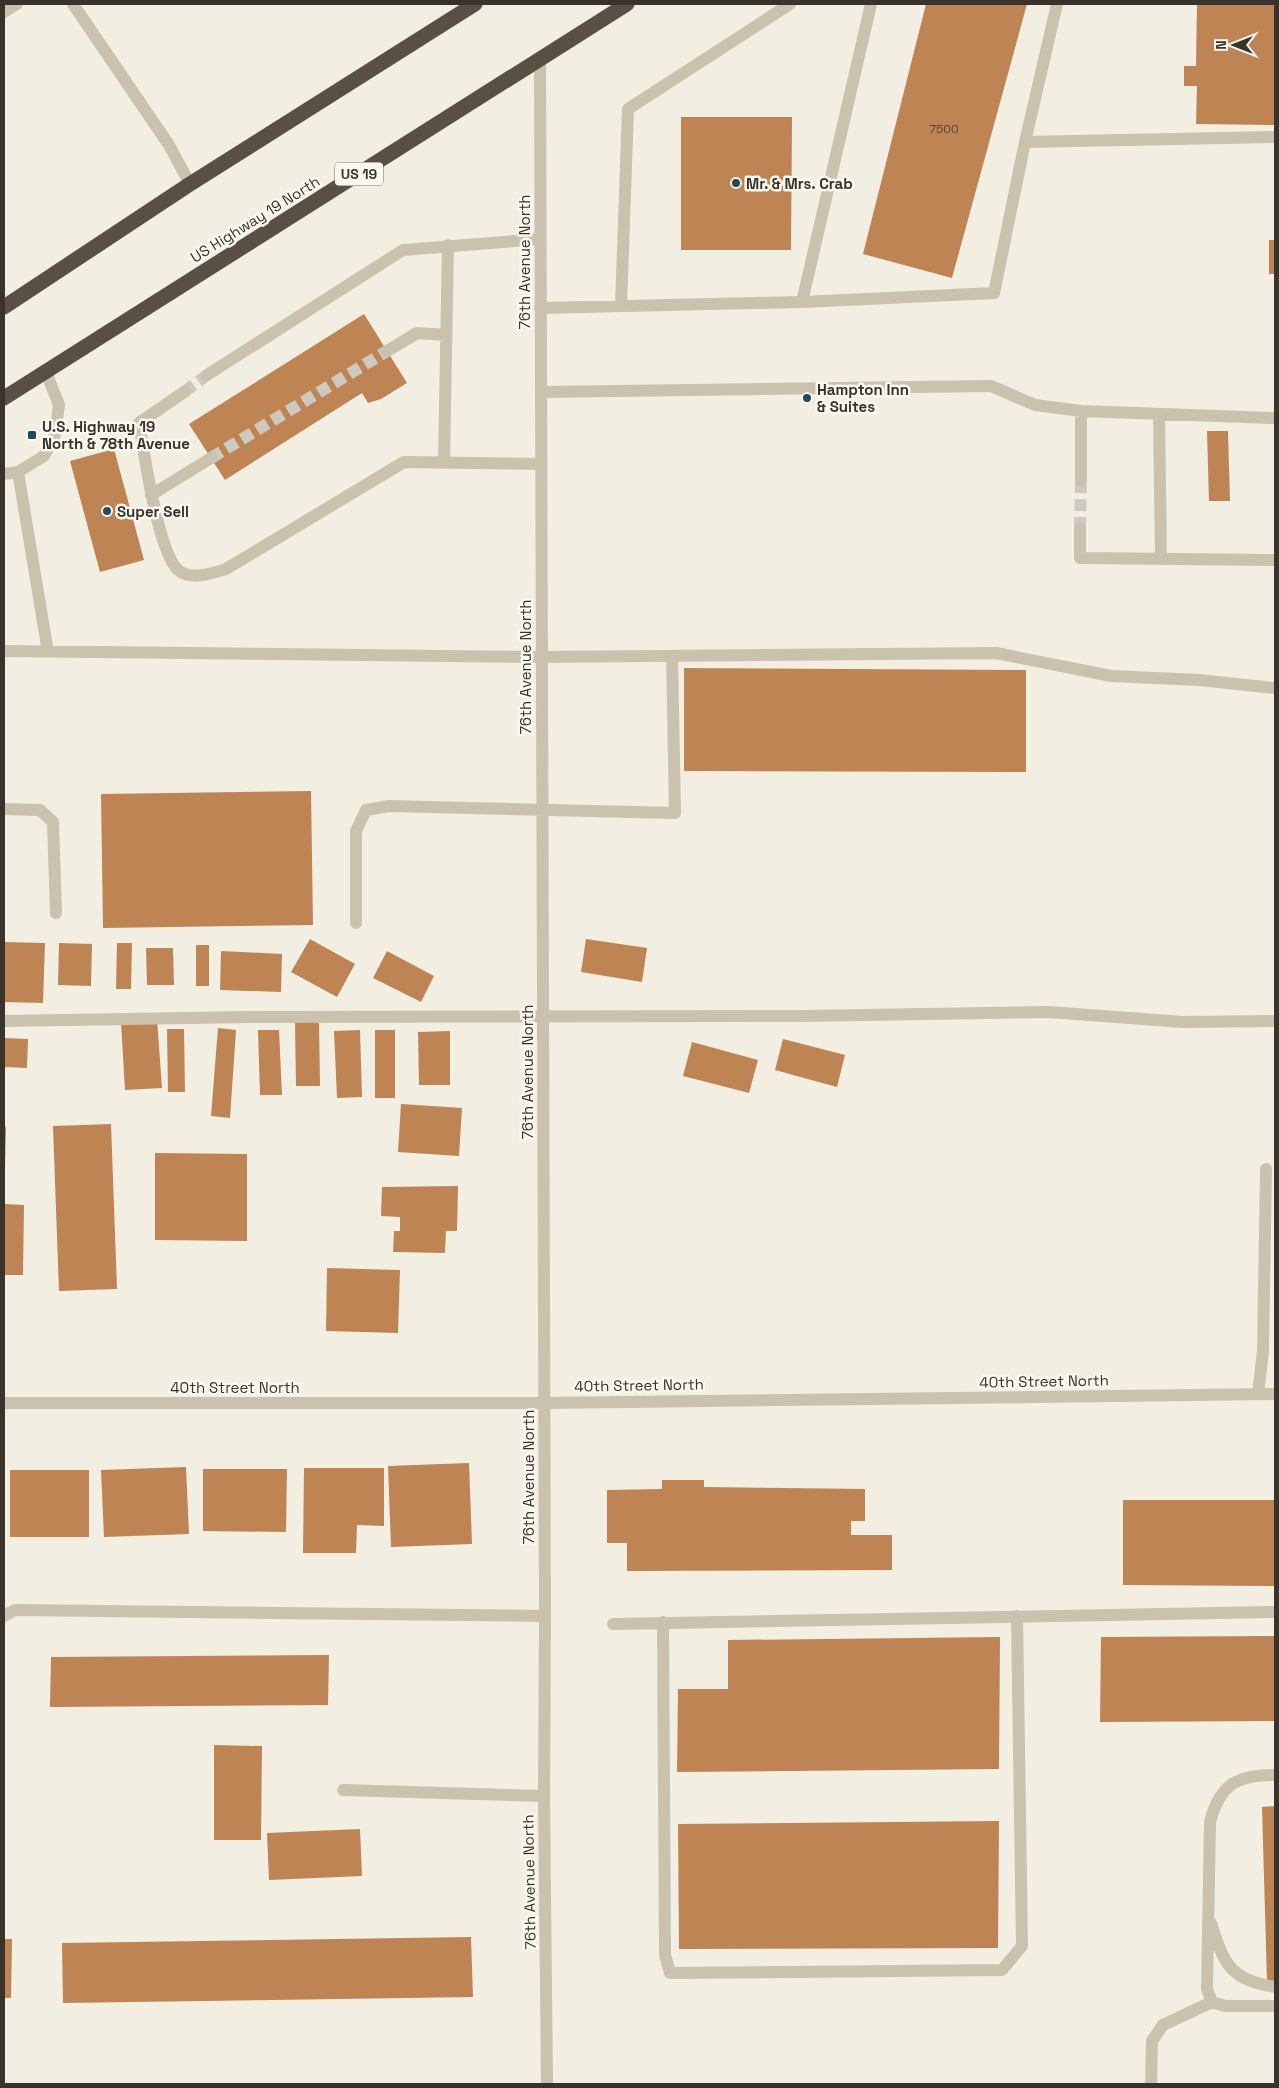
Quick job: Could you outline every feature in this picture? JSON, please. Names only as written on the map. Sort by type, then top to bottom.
[{"type":"highway","points":[[4,307],[190,184],[475,4]]},
{"type":"highway","name":"US Highway 19 North","points":[[4,398],[627,4]]},
{"type":"street","points":[[4,12],[17,4]]},
{"type":"street","points":[[73,4],[168,145],[190,184]]},
{"type":"street","points":[[621,306],[628,109],[790,4]]},
{"type":"street","points":[[802,302],[872,4]]},
{"type":"street","points":[[540,308],[802,302],[994,293],[1025,142],[1057,4]]},
{"type":"street","name":"76th Avenue North","points":[[540,60],[544,1796],[547,2084]]},
{"type":"street","points":[[1025,142],[1275,137]]},
{"type":"street","points":[[207,375],[403,250],[540,239]]},
{"type":"street","points":[[444,463],[448,245]]},
{"type":"street","points":[[387,351],[417,333],[446,335]]},
{"type":"street","points":[[4,474],[18,472],[44,456],[55,435],[59,405],[46,372]]},
{"type":"street","points":[[541,392],[991,386],[1035,405],[1081,411],[1275,418]]},
{"type":"street","points":[[184,392],[139,423],[151,495],[169,559],[180,572],[193,575],[210,574],[226,569],[404,462],[541,464]]},
{"type":"street","points":[[1081,411],[1081,480]]},
{"type":"street","points":[[1159,414],[1161,559]]},
{"type":"street","points":[[151,495],[211,458]]},
{"type":"street","points":[[18,472],[48,652]]},
{"type":"street","points":[[1080,529],[1080,558],[1275,560]]},
{"type":"street","points":[[4,652],[541,657],[996,653],[1111,676],[1199,680],[1275,688]]},
{"type":"street","points":[[356,923],[356,831],[366,810],[389,806],[675,813],[672,656]]},
{"type":"street","points":[[4,809],[40,810],[53,822],[56,914]]},
{"type":"street","points":[[4,1021],[247,1017],[543,1018],[1049,1012],[1183,1022],[1275,1021]]},
{"type":"street","points":[[1258,1394],[1263,1351],[1266,1169]]},
{"type":"street","name":"40th Street North","points":[[4,1403],[544,1403],[1275,1394]]},
{"type":"street","points":[[4,1616],[15,1610],[545,1616]]},
{"type":"street","points":[[613,1624],[1275,1612]]},
{"type":"street","points":[[663,1622],[665,1954],[670,1973],[1002,1970],[1022,1946],[1017,1616]]},
{"type":"street","points":[[1212,2002],[1207,1989],[1210,1822],[1214,1807],[1222,1792],[1236,1781],[1255,1775],[1275,1775]]},
{"type":"street","points":[[343,1790],[544,1796]]},
{"type":"street","points":[[1208,1914],[1219,1948],[1228,1965],[1241,1977],[1256,1984],[1275,1987]]},
{"type":"street","points":[[1151,2084],[1152,2041],[1163,2025],[1212,2002],[1225,2006],[1275,2006]]},
{"type":"building","points":[[926,4],[1027,4],[952,278],[863,254]]},
{"type":"building","points":[[1197,4],[1275,4],[1275,125],[1196,124],[1197,86],[1184,86],[1184,66],[1196,66]]},
{"type":"building","name":"Mr. & Mrs. Crab","points":[[681,117],[792,117],[791,250],[681,250]]},
{"type":"building","points":[[1269,240],[1275,240],[1275,274],[1269,274]]},
{"type":"building","points":[[364,314],[407,383],[381,399],[368,403],[362,393],[225,480],[189,424]]},
{"type":"building","points":[[1207,431],[1228,431],[1230,501],[1209,501]]},
{"type":"building","name":"Super Sell","points":[[114,449],[144,560],[100,572],[70,461]]},
{"type":"building","points":[[684,668],[1026,670],[1026,772],[684,771]]},
{"type":"building","points":[[311,791],[313,925],[103,928],[101,794]]},
{"type":"building","points":[[310,939],[355,964],[337,997],[291,972]]},
{"type":"building","points":[[586,939],[647,948],[642,982],[581,972]]},
{"type":"building","points":[[4,942],[45,943],[43,1003],[4,1002]]},
{"type":"building","points":[[59,943],[92,944],[91,986],[58,985]]},
{"type":"building","points":[[117,943],[132,943],[131,989],[116,989]]},
{"type":"building","points":[[196,945],[209,945],[209,986],[196,986]]},
{"type":"building","points":[[146,948],[173,948],[174,985],[147,985]]},
{"type":"building","points":[[221,951],[282,954],[281,992],[220,990]]},
{"type":"building","points":[[387,951],[434,976],[421,1002],[373,978]]},
{"type":"building","points":[[157,1019],[162,1088],[125,1090],[121,1022]]},
{"type":"building","points":[[295,1022],[319,1022],[320,1086],[296,1086]]},
{"type":"building","points":[[218,1028],[236,1030],[230,1118],[211,1116]]},
{"type":"building","points":[[167,1029],[184,1029],[185,1092],[168,1092]]},
{"type":"building","points":[[258,1030],[279,1030],[282,1095],[260,1095]]},
{"type":"building","points":[[360,1030],[362,1097],[337,1098],[334,1031]]},
{"type":"building","points":[[375,1030],[395,1030],[395,1098],[375,1098]]},
{"type":"building","points":[[450,1031],[450,1085],[419,1085],[418,1032]]},
{"type":"building","points":[[4,1038],[28,1039],[27,1068],[4,1067]]},
{"type":"building","points":[[783,1039],[845,1055],[837,1087],[775,1070]]},
{"type":"building","points":[[692,1042],[758,1060],[749,1093],[683,1076]]},
{"type":"building","points":[[401,1104],[462,1108],[459,1156],[398,1152]]},
{"type":"building","points":[[111,1124],[117,1289],[59,1291],[53,1126]]},
{"type":"building","points":[[4,1127],[6,1127],[5,1169],[4,1169]]},
{"type":"building","points":[[155,1153],[247,1154],[247,1241],[155,1240]]},
{"type":"building","points":[[458,1186],[457,1231],[446,1231],[445,1253],[393,1252],[394,1231],[400,1231],[400,1217],[381,1216],[382,1187]]},
{"type":"building","points":[[4,1204],[24,1205],[23,1275],[4,1275]]},
{"type":"building","points":[[327,1268],[400,1270],[398,1333],[326,1331]]},
{"type":"building","points":[[469,1463],[472,1544],[391,1547],[388,1466]]},
{"type":"building","points":[[186,1467],[189,1534],[104,1537],[101,1470]]},
{"type":"building","points":[[304,1468],[384,1468],[384,1526],[357,1525],[356,1553],[303,1553]]},
{"type":"building","points":[[203,1469],[287,1469],[286,1532],[203,1531]]},
{"type":"building","points":[[10,1470],[89,1470],[89,1537],[10,1537]]},
{"type":"building","points":[[662,1480],[704,1480],[704,1487],[865,1489],[865,1521],[851,1521],[851,1535],[892,1535],[892,1570],[627,1571],[627,1543],[607,1543],[607,1490],[662,1489]]},
{"type":"building","points":[[1123,1500],[1275,1500],[1275,1586],[1123,1585]]},
{"type":"building","points":[[1275,1636],[1275,1721],[1100,1722],[1101,1637]]},
{"type":"building","points":[[1000,1637],[999,1769],[677,1772],[678,1689],[728,1689],[728,1640]]},
{"type":"building","points":[[329,1655],[328,1705],[50,1707],[51,1657]]},
{"type":"building","points":[[214,1745],[262,1746],[261,1840],[214,1840]]},
{"type":"building","points":[[1275,1806],[1275,1982],[1267,1982],[1262,1807]]},
{"type":"building","points":[[999,1821],[998,1948],[679,1949],[678,1824]]},
{"type":"building","points":[[360,1829],[362,1876],[269,1880],[267,1833]]},
{"type":"building","points":[[471,1937],[473,1997],[63,2003],[62,1943]]},
{"type":"building","points":[[4,1939],[12,1939],[11,1998],[4,1998]]},
{"type":"tunnel","points":[[211,458],[387,351]]},
{"type":"tunnel","points":[[184,392],[207,375]]},
{"type":"tunnel","points":[[1080,529],[1081,480]]},
{"type":"place","name":"Mr. & Mrs. Crab","points":[[736,183]]},
{"type":"place","name":"Hampton Inn & Suites","points":[[807,398]]},
{"type":"place","name":"U.S. Highway 19 North & 78th Avenue","points":[[32,435]]},
{"type":"place","name":"Super Sell","points":[[107,511]]}]
